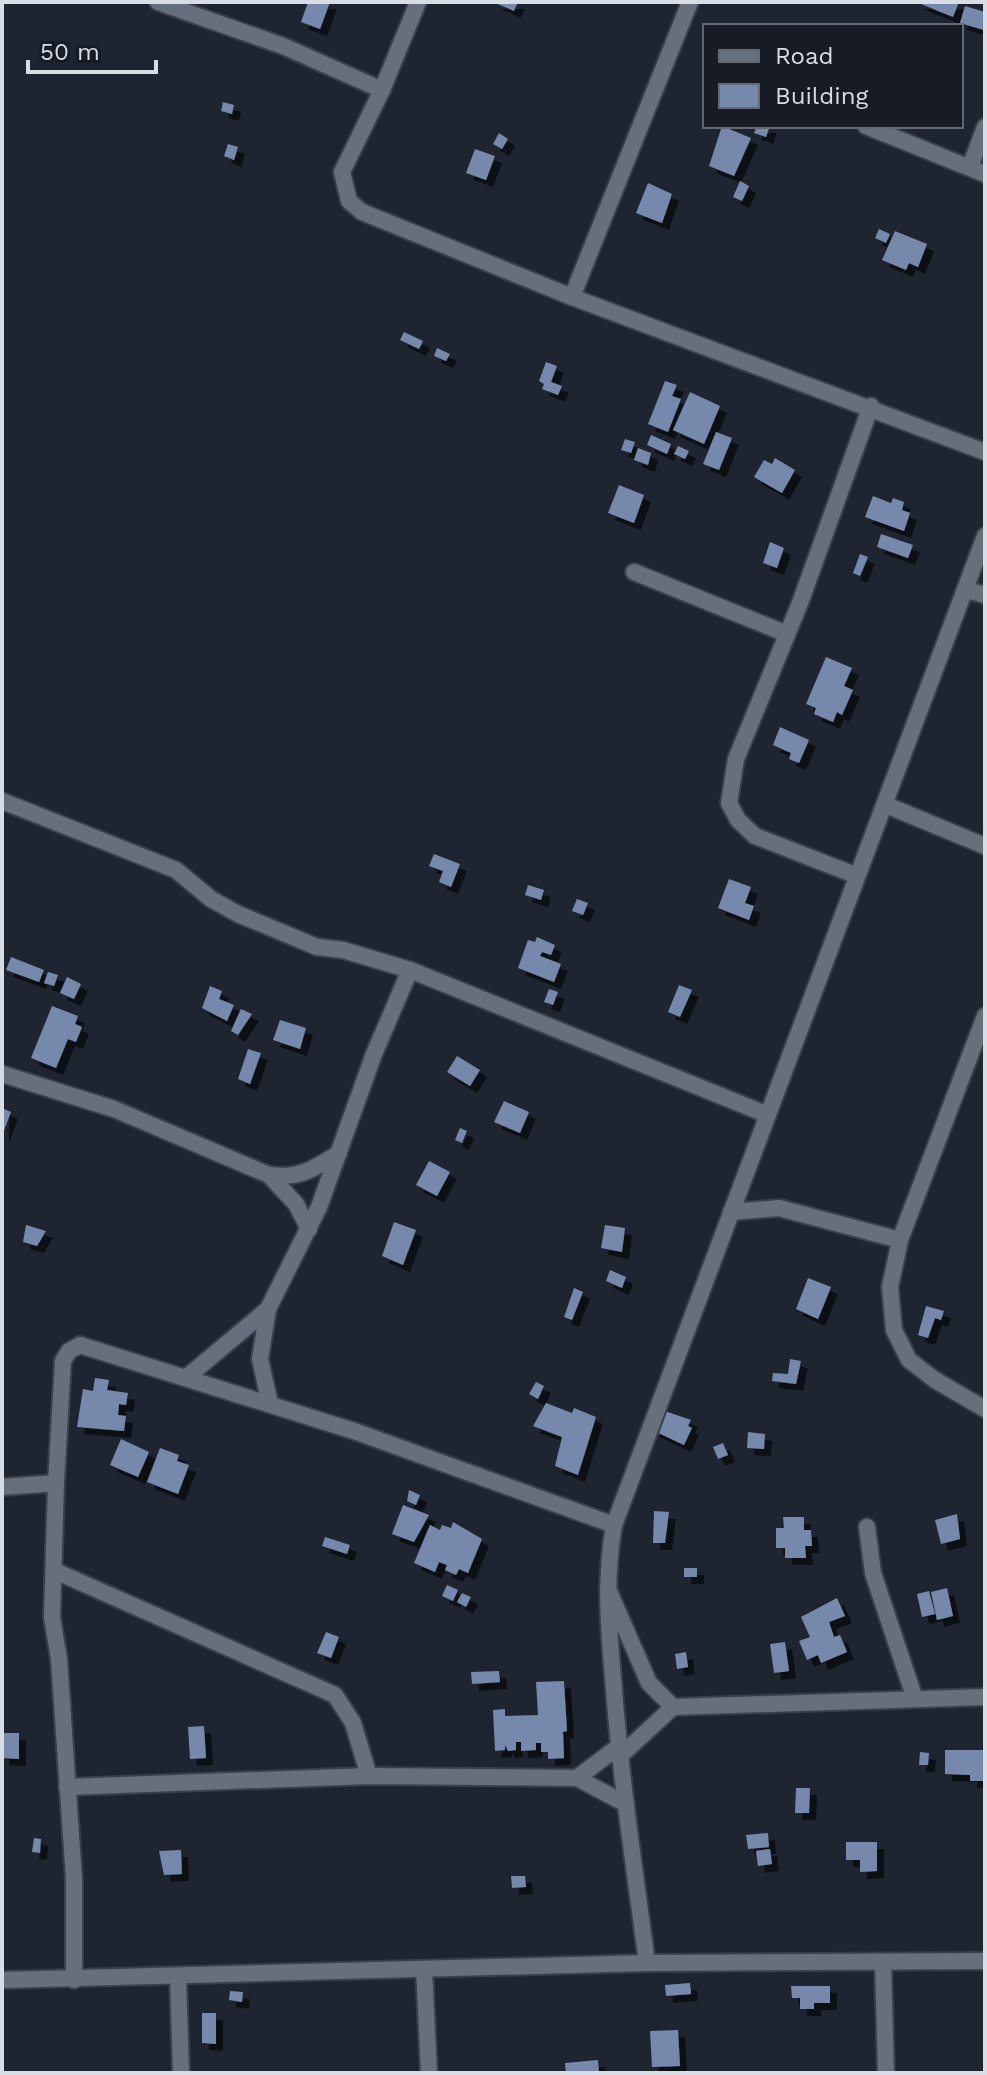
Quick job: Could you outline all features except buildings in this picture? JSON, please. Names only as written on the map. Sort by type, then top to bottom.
[{"type":"street","points":[[158,2],[283,46],[382,90]]},
{"type":"street","points":[[418,2],[382,90],[342,172],[349,201],[362,212],[572,297],[871,406],[985,452]]},
{"type":"street","points":[[572,297],[690,2]]},
{"type":"street","points":[[871,128],[978,170],[985,127]]},
{"type":"street","points":[[855,875],[755,836],[738,820],[729,803],[736,759],[787,634],[871,406]]},
{"type":"street","points":[[647,1963],[619,1752],[606,1585],[614,1525],[855,875],[886,805],[985,536]]},
{"type":"street","points":[[634,572],[787,634]]},
{"type":"street","points":[[967,590],[985,595]]},
{"type":"street","points":[[2,801],[176,870],[211,899],[238,914],[317,947],[343,950],[410,970],[768,1115]]},
{"type":"street","points":[[886,805],[985,846]]},
{"type":"street","points":[[270,1404],[260,1359],[268,1309],[309,1229],[374,1054],[410,970]]},
{"type":"street","points":[[985,1016],[900,1240],[890,1287],[894,1330],[909,1360],[935,1380],[985,1409]]},
{"type":"street","points":[[2,1074],[114,1109],[269,1175],[291,1178],[305,1175],[339,1153]]},
{"type":"street","points":[[269,1175],[296,1204],[309,1229]]},
{"type":"street","points":[[731,1212],[779,1208],[900,1240]]},
{"type":"street","points":[[187,1377],[268,1309]]},
{"type":"street","points":[[74,1980],[74,1879],[59,1659],[52,1617],[63,1361],[69,1351],[80,1345],[98,1348],[354,1431],[614,1525]]},
{"type":"street","points":[[2,1487],[56,1483]]},
{"type":"street","points":[[867,1527],[873,1573],[915,1699]]},
{"type":"street","points":[[55,1571],[335,1695],[353,1723],[369,1776]]},
{"type":"street","points":[[606,1585],[649,1683],[673,1707]]},
{"type":"street","points":[[577,1778],[619,1752],[673,1707],[985,1697]]},
{"type":"street","points":[[67,1787],[369,1776],[577,1778],[626,1804]]},
{"type":"street","points":[[6,1977],[74,1980],[647,1963],[985,1961]]},
{"type":"street","points":[[883,1963],[886,2073]]},
{"type":"street","points":[[424,1969],[429,2073]]},
{"type":"street","points":[[178,1977],[181,2073]]}]
